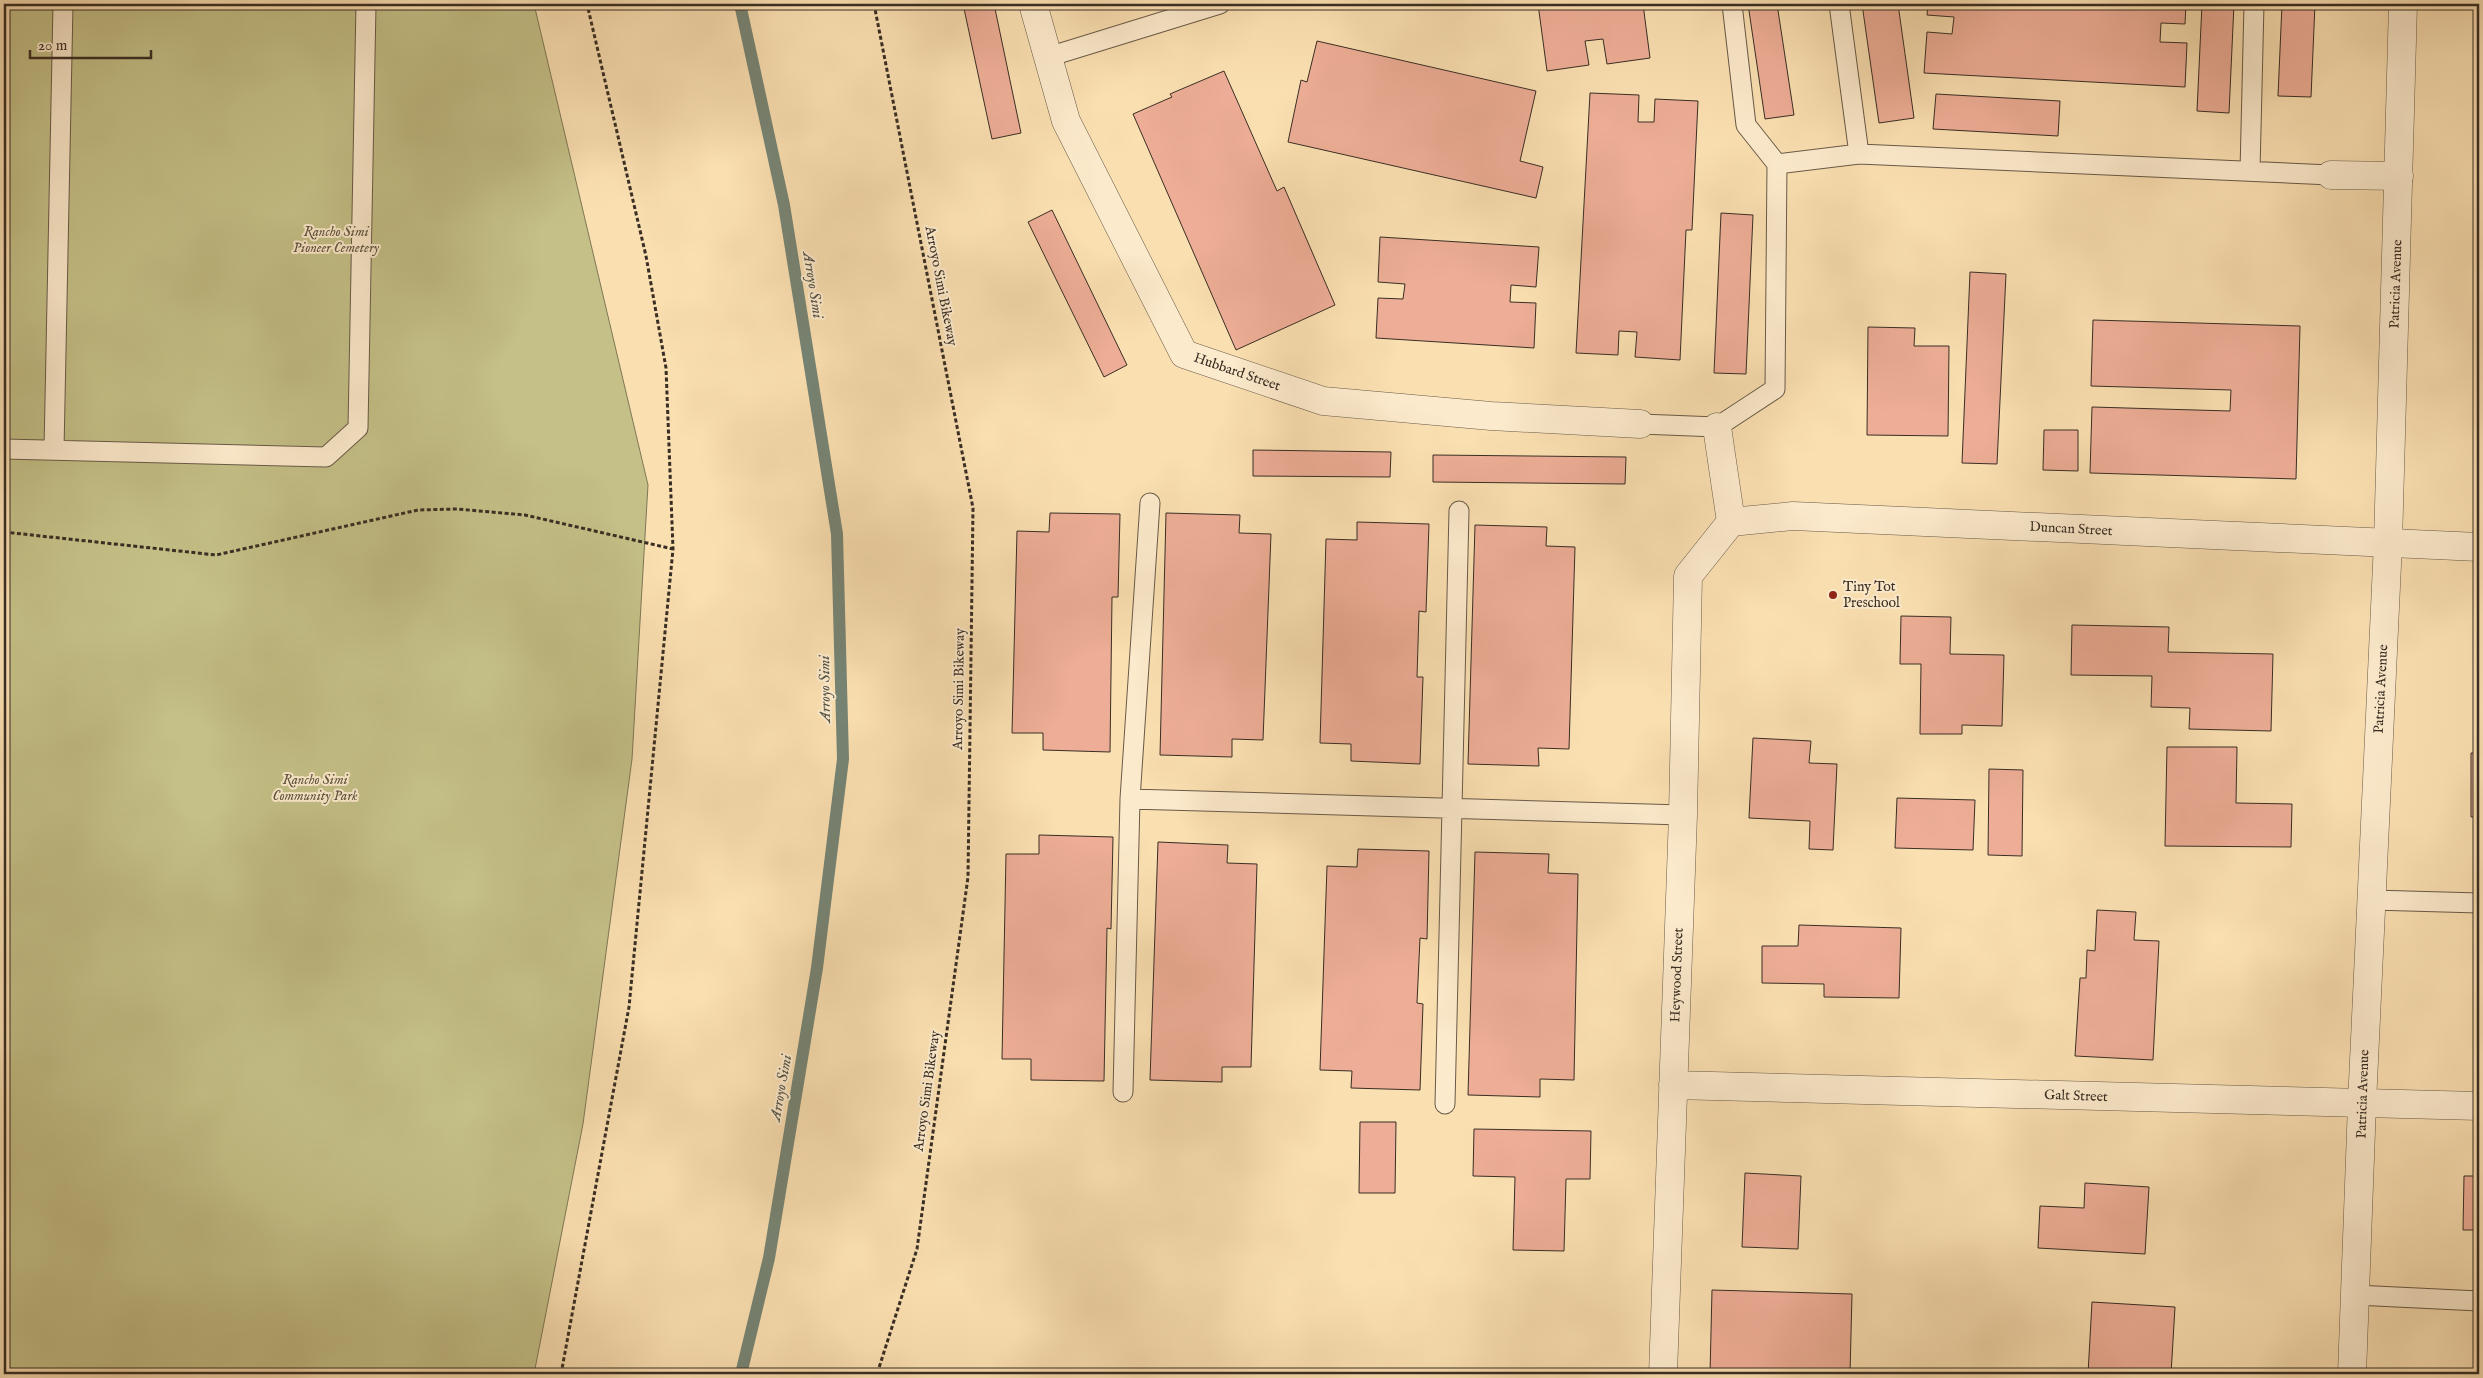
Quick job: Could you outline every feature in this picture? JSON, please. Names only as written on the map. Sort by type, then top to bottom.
[{"type":"street","name":"Hubbard Street","points":[[1033,4],[1066,121],[1184,354],[1323,401],[1490,416],[1640,424]]},
{"type":"street","name":"Patricia Avenue","points":[[2352,1374],[2362,1104],[2388,543],[2403,4]]},
{"type":"street","points":[[2331,174],[2399,176]]},
{"type":"street","points":[[1717,426],[1731,522]]},
{"type":"street","name":"Duncan Street","points":[[1731,522],[1793,516],[2479,547]]},
{"type":"street","name":"Heywood Street","points":[[1663,1374],[1683,815],[1688,576],[1731,522]]},
{"type":"street","name":"Galt Street","points":[[1673,1085],[2479,1106]]},
{"type":"lane","points":[[54,450],[63,4]]},
{"type":"lane","points":[[4,449],[326,456],[358,428],[366,4]]},
{"type":"lane","points":[[1048,57],[1220,4]]},
{"type":"lane","points":[[1640,424],[1717,426],[1776,389],[1777,164],[1746,125],[1732,4]]},
{"type":"lane","points":[[1839,4],[1859,154]]},
{"type":"lane","points":[[2250,171],[2254,4]]},
{"type":"lane","points":[[1777,164],[1859,154],[2331,174]]},
{"type":"lane","points":[[1123,1092],[1130,799],[1150,503]]},
{"type":"lane","points":[[1445,1104],[1459,511]]},
{"type":"lane","points":[[1130,799],[1683,815]]},
{"type":"lane","points":[[2372,900],[2479,903]]},
{"type":"lane","points":[[2355,1295],[2479,1301]]},
{"type":"path","points":[[561,1374],[629,1007],[673,549],[666,368],[646,256],[587,4]]},
{"type":"path","name":"Arroyo Simi Bikeway","points":[[874,4],[973,508],[968,877],[917,1249],[877,1374]]},
{"type":"path","points":[[4,532],[216,555],[418,510],[457,509],[525,515],[673,549]]},
{"type":"green space","name":"Rancho Simi Community Park","points":[[4,4],[534,4],[648,485],[632,759],[583,1124],[534,1374],[4,1374]]},
{"type":"building","points":[[963,4],[994,4],[1021,133],[992,139]]},
{"type":"building","points":[[1376,4],[1436,4],[1377,9]]},
{"type":"building","points":[[1538,4],[1643,4],[1650,58],[1607,64],[1603,39],[1585,41],[1589,65],[1547,71]]},
{"type":"building","points":[[1748,4],[1777,4],[1794,115],[1765,119]]},
{"type":"building","points":[[1862,4],[1898,4],[1914,118],[1879,123]]},
{"type":"building","points":[[1928,4],[2186,4],[2185,24],[2161,23],[2160,42],[2187,43],[2185,87],[1924,73],[1927,32],[1952,34],[1954,17],[1927,15]]},
{"type":"building","points":[[2202,4],[2234,4],[2229,113],[2197,111]]},
{"type":"building","points":[[2282,4],[2315,4],[2311,97],[2278,96]]},
{"type":"building","points":[[1317,41],[1536,91],[1520,161],[1543,167],[1536,198],[1288,142],[1301,80],[1307,82]]},
{"type":"building","points":[[1224,71],[1277,191],[1284,187],[1335,305],[1236,350],[1133,114],[1172,97],[1170,94]]},
{"type":"building","points":[[1590,93],[1639,95],[1638,122],[1654,122],[1655,99],[1698,101],[1692,230],[1686,230],[1680,360],[1635,357],[1637,332],[1619,331],[1618,355],[1576,353]]},
{"type":"building","points":[[1936,94],[2060,101],[2058,136],[1933,129]]},
{"type":"building","points":[[1052,210],[1127,365],[1104,377],[1028,222]]},
{"type":"building","points":[[1721,213],[1753,215],[1746,374],[1714,373]]},
{"type":"building","points":[[1380,237],[1539,247],[1536,287],[1511,285],[1510,302],[1536,303],[1534,348],[1376,338],[1378,298],[1403,299],[1405,284],[1378,282]]},
{"type":"building","points":[[1970,272],[2006,274],[1997,464],[1962,463]]},
{"type":"building","points":[[2093,320],[2300,326],[2296,479],[2090,473],[2092,407],[2230,411],[2231,390],[2091,386]]},
{"type":"building","points":[[1868,327],[1915,328],[1914,346],[1949,346],[1948,436],[1867,435]]},
{"type":"building","points":[[2044,430],[2078,430],[2078,471],[2043,470]]},
{"type":"building","points":[[1253,450],[1391,452],[1390,477],[1253,476]]},
{"type":"building","points":[[1433,455],[1626,457],[1625,484],[1433,482]]},
{"type":"building","points":[[1050,513],[1120,514],[1118,597],[1112,597],[1110,752],[1043,750],[1043,733],[1012,733],[1017,531],[1049,532]]},
{"type":"building","points":[[1166,513],[1240,515],[1239,533],[1271,534],[1263,740],[1232,739],[1232,757],[1160,755]]},
{"type":"building","points":[[1357,522],[1429,524],[1426,612],[1419,611],[1417,677],[1423,677],[1420,764],[1351,761],[1351,744],[1320,743],[1326,539],[1357,540]]},
{"type":"building","points":[[1475,525],[1547,527],[1546,546],[1575,547],[1569,749],[1538,748],[1539,766],[1468,764]]},
{"type":"building","points":[[2479,601],[2479,653],[2476,652]]},
{"type":"building","points":[[1901,616],[1951,617],[1950,654],[2004,655],[2002,726],[1962,725],[1962,734],[1920,734],[1921,664],[1900,664]]},
{"type":"building","points":[[2072,625],[2169,627],[2168,652],[2273,654],[2271,731],[2189,729],[2190,708],[2151,707],[2152,676],[2071,675]]},
{"type":"building","points":[[1753,738],[1811,741],[1809,763],[1837,764],[1833,850],[1809,849],[1810,821],[1749,818]]},
{"type":"building","points":[[2167,747],[2237,747],[2236,803],[2292,804],[2291,847],[2165,846]]},
{"type":"building","points":[[2471,753],[2479,753],[2479,817],[2471,817]]},
{"type":"building","points":[[1989,769],[2023,770],[2022,856],[1988,855]]},
{"type":"building","points":[[1897,798],[1975,800],[1973,850],[1895,848]]},
{"type":"building","points":[[1039,835],[1113,837],[1111,929],[1107,928],[1104,1081],[1031,1080],[1031,1059],[1002,1059],[1006,854],[1039,854]]},
{"type":"building","points":[[1158,842],[1228,845],[1227,863],[1257,864],[1251,1067],[1222,1067],[1222,1082],[1150,1080]]},
{"type":"building","points":[[1358,849],[1429,851],[1427,939],[1420,938],[1417,1003],[1423,1004],[1420,1090],[1351,1088],[1352,1071],[1320,1070],[1327,866],[1357,867]]},
{"type":"building","points":[[1475,852],[1549,854],[1548,873],[1578,874],[1574,1080],[1540,1079],[1540,1097],[1468,1095]]},
{"type":"building","points":[[2097,910],[2136,912],[2134,940],[2159,941],[2153,1060],[2075,1056],[2080,978],[2086,978],[2087,950],[2095,951]]},
{"type":"building","points":[[1799,925],[1901,928],[1899,998],[1824,997],[1824,984],[1762,983],[1762,946],[1798,946]]},
{"type":"building","points":[[1360,1122],[1396,1122],[1395,1193],[1359,1193]]},
{"type":"building","points":[[1474,1129],[1591,1131],[1590,1179],[1566,1179],[1564,1251],[1513,1250],[1515,1177],[1473,1176]]},
{"type":"building","points":[[1745,1173],[1801,1176],[1798,1249],[1742,1247]]},
{"type":"building","points":[[2464,1176],[2479,1176],[2479,1230],[2463,1230]]},
{"type":"building","points":[[2085,1183],[2149,1187],[2145,1254],[2038,1248],[2040,1206],[2084,1208]]},
{"type":"building","points":[[1712,1290],[1852,1294],[1850,1374],[1710,1374]]},
{"type":"building","points":[[2092,1302],[2175,1307],[2171,1374],[2088,1374]]},
{"type":"building","points":[[2479,1344],[2479,1374],[2457,1374],[2457,1372],[2478,1372]]},
{"type":"waterway","name":"Arroyo Simi","points":[[740,4],[784,205],[837,534],[843,759],[817,968],[769,1258],[741,1374]]},
{"type":"place","name":"Tiny Tot Preschool","points":[[1833,595]]},
{"type":"park label","name":"Rancho Simi Pioneer Cemetery","points":[[336,240]]}]
